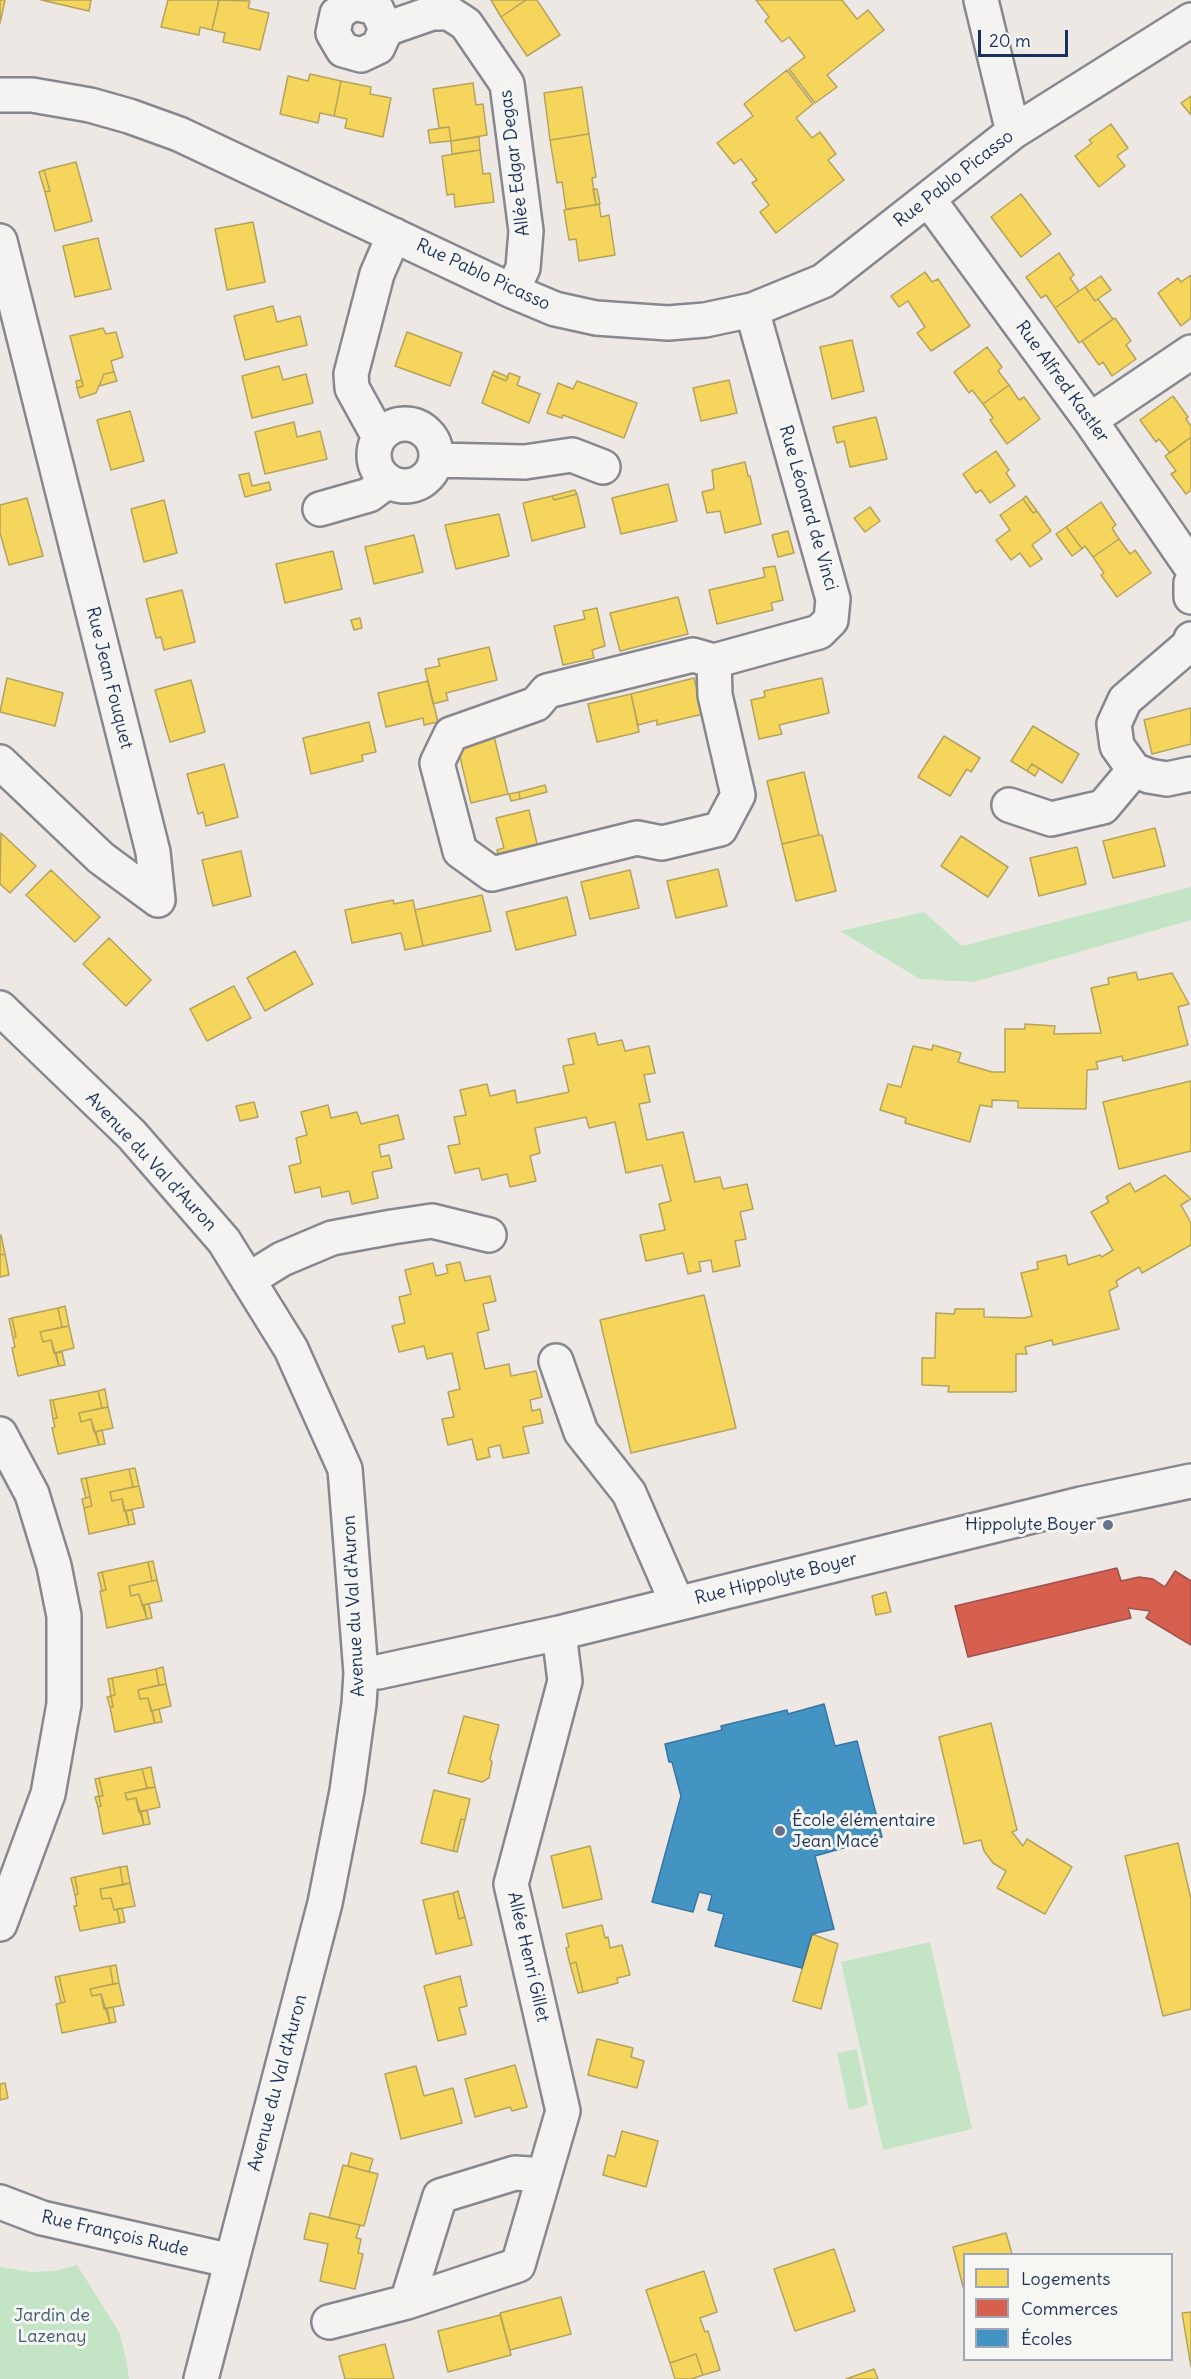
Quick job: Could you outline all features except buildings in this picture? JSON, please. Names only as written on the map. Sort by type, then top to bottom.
[{"type":"street","points":[[981,0],[1013,132]]},
{"type":"street","points":[[351,2],[376,8],[386,29],[378,47],[361,55],[343,50],[333,33],[337,14],[351,2]]},
{"type":"street","name":"Allée Edgar Degas","points":[[386,29],[432,13],[449,13],[466,24],[507,84],[526,231],[523,268],[512,291]]},
{"type":"street","name":"Rue Pablo Picasso","points":[[0,95],[32,95],[90,105],[159,126],[555,309],[596,318],[668,323],[705,320],[752,310],[824,281],[1013,132],[1191,20]]},
{"type":"street","name":"Rue Alfred Kastler","points":[[929,200],[1090,420],[1191,567]]},
{"type":"street","points":[[379,437],[352,388],[351,374],[377,274],[394,235]]},
{"type":"street","name":"Rue Jean Fouquet","points":[[0,762],[101,858],[158,900],[153,852],[1,250]]},
{"type":"street","name":"Rue Léonard de Vinci","points":[[714,661],[715,695],[738,795],[720,829],[662,843],[637,838],[492,874],[460,851],[437,763],[451,734],[536,704],[547,691],[693,655],[714,661],[819,632],[831,620],[833,599],[752,310]]},
{"type":"street","points":[[1090,420],[1191,352]]},
{"type":"street","points":[[395,424],[416,425],[432,439],[436,460],[426,478],[417,483],[398,485],[388,481],[375,466],[374,446],[386,429],[395,424]]},
{"type":"street","points":[[436,460],[525,462],[572,455],[603,467]]},
{"type":"street","points":[[320,509],[369,495],[388,481]]},
{"type":"street","points":[[1191,584],[1191,597]]},
{"type":"street","points":[[1191,639],[1189,645],[1125,700],[1114,724],[1118,746],[1134,770],[1149,776],[1167,779],[1191,774]]},
{"type":"street","points":[[1009,805],[1051,819],[1103,807],[1134,770]]},
{"type":"street","name":"Avenue du Val d'Auron","points":[[0,1008],[132,1135],[224,1241],[291,1349],[345,1469],[361,1673],[347,1791],[325,1903],[201,2379]]},
{"type":"street","points":[[248,1280],[282,1259],[332,1238],[432,1221],[489,1235]]},
{"type":"street","points":[[556,1361],[580,1432],[629,1493],[677,1603]]},
{"type":"street","points":[[0,1434],[32,1494],[54,1566],[64,1616],[64,1704],[48,1794],[0,1924]]},
{"type":"street","name":"Rue Hippolyte Boyer","points":[[361,1673],[378,1672],[559,1633],[1081,1504],[1191,1481]]},
{"type":"street","name":"Allée Henri Gillet","points":[[329,2322],[407,2302],[518,2265],[562,2111],[511,1884],[565,1681],[559,1633]]},
{"type":"street","points":[[407,2302],[440,2196],[515,2173],[544,2175]]},
{"type":"street","name":"Rue François Rude","points":[[0,2202],[42,2218],[232,2261]]},
{"type":"green space","points":[[1191,887],[1191,920],[974,982],[920,979],[840,931],[924,912],[962,946]]},
{"type":"green space","points":[[930,1942],[972,2129],[883,2150],[841,1962]]},
{"type":"green space","points":[[857,2049],[868,2105],[849,2110],[837,2053]]},
{"type":"green space","name":"Jardin de Lazenay","points":[[77,2265],[119,2332],[129,2379],[0,2379],[0,2267],[31,2272],[55,2271]]},
{"type":"place","name":"Hippolyte Boyer","points":[[1108,1525]]},
{"type":"place","name":"École élémentaire Jean Macé","points":[[780,1831]]}]
